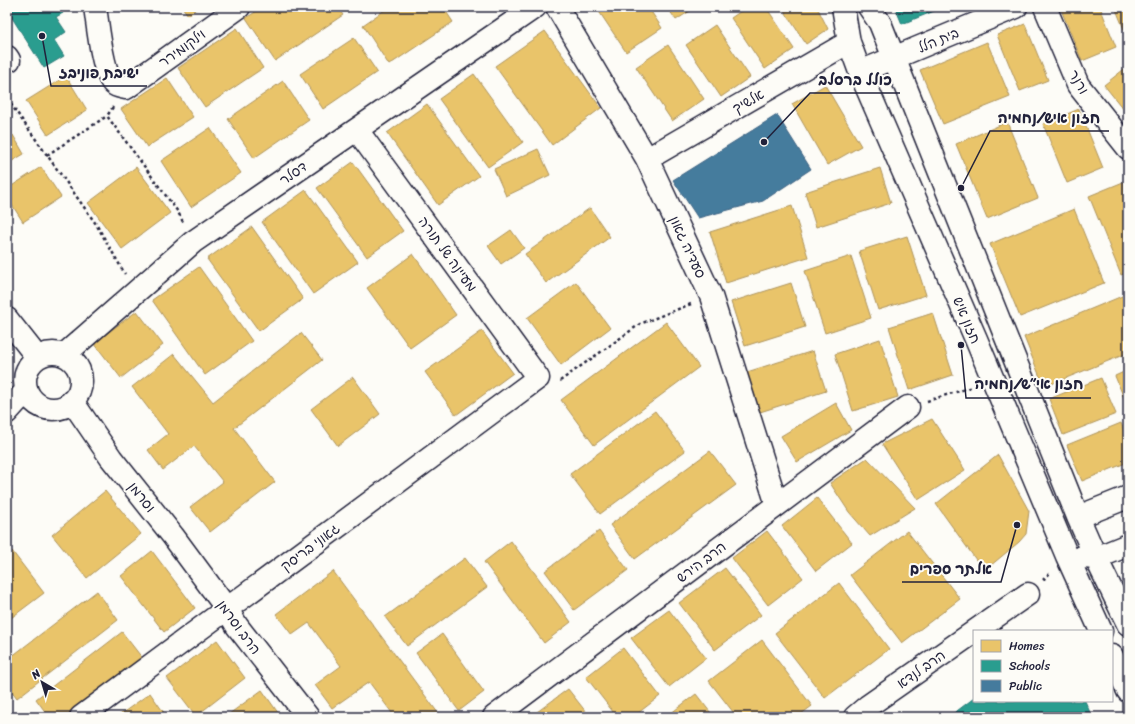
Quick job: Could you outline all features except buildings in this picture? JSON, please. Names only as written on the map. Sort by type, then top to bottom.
[{"type":"street","points":[[95,7],[102,49],[109,78],[115,86],[126,88]]},
{"type":"street","name":"וילקומירר","points":[[126,88],[239,7]]},
{"type":"street","name":"דסלר","points":[[64,354],[193,242],[535,7]]},
{"type":"street","name":"סעדיה גאון","points":[[557,7],[647,160],[711,296],[777,505]]},
{"type":"street","name":"חזון איש","points":[[843,7],[848,42],[860,72],[1067,556],[1101,630]]},
{"type":"street","name":"חזון איש","points":[[869,7],[880,23],[1078,517],[1128,624]]},
{"type":"street","name":"בית הלל","points":[[860,72],[1016,7]]},
{"type":"street","name":"ורנר","points":[[1044,7],[1078,85],[1128,148]]},
{"type":"street","name":"אלשיך","points":[[647,160],[848,42]]},
{"type":"street","name":"מעיינה של תורה","points":[[357,130],[538,378]]},
{"type":"street","points":[[7,319],[37,357]]},
{"type":"street","points":[[46,353],[64,354],[72,359],[78,366],[82,384],[79,393],[66,407],[57,410],[38,406],[26,391],[26,372],[30,364],[37,357],[46,353]]},
{"type":"street","name":"גאוני בריסק","points":[[81,717],[538,378]]},
{"type":"street","points":[[7,412],[26,391]]},
{"type":"street","name":"וסרמן","points":[[72,401],[111,458],[172,536]]},
{"type":"street","name":"הרב הירש","points":[[494,717],[908,407]]},
{"type":"street","points":[[1128,497],[1078,517],[1067,556],[1096,558],[1128,545]]},
{"type":"street","name":"הרב וסרמן","points":[[172,536],[237,626],[308,717]]},
{"type":"street","name":"הרב לנדא","points":[[976,630],[1028,594]]},
{"type":"street","name":"הרב לנדא","points":[[866,713],[973,633]]},
{"type":"street","points":[[1113,658],[1128,691]]},
{"type":"path","points":[[8,58],[10,103],[96,224],[135,292]]},
{"type":"path","points":[[47,155],[107,116],[126,88]]},
{"type":"path","points":[[107,116],[178,212],[193,242]]},
{"type":"path","points":[[538,378],[554,385],[640,324],[711,296]]},
{"type":"path","points":[[908,407],[993,380]]},
{"type":"path","points":[[1028,594],[1067,556]]},
{"type":"place","name":"ישיבת פוניבז","points":[[42,36]]},
{"type":"place","name":"כולל ברסלב","points":[[764,142]]},
{"type":"place","name":"חזון איש/נחמיה","points":[[961,188]]},
{"type":"place","name":"חזון אי״ש/נחמיה","points":[[961,345]]},
{"type":"place","name":"אלתר ספרים","points":[[1017,525]]}]
